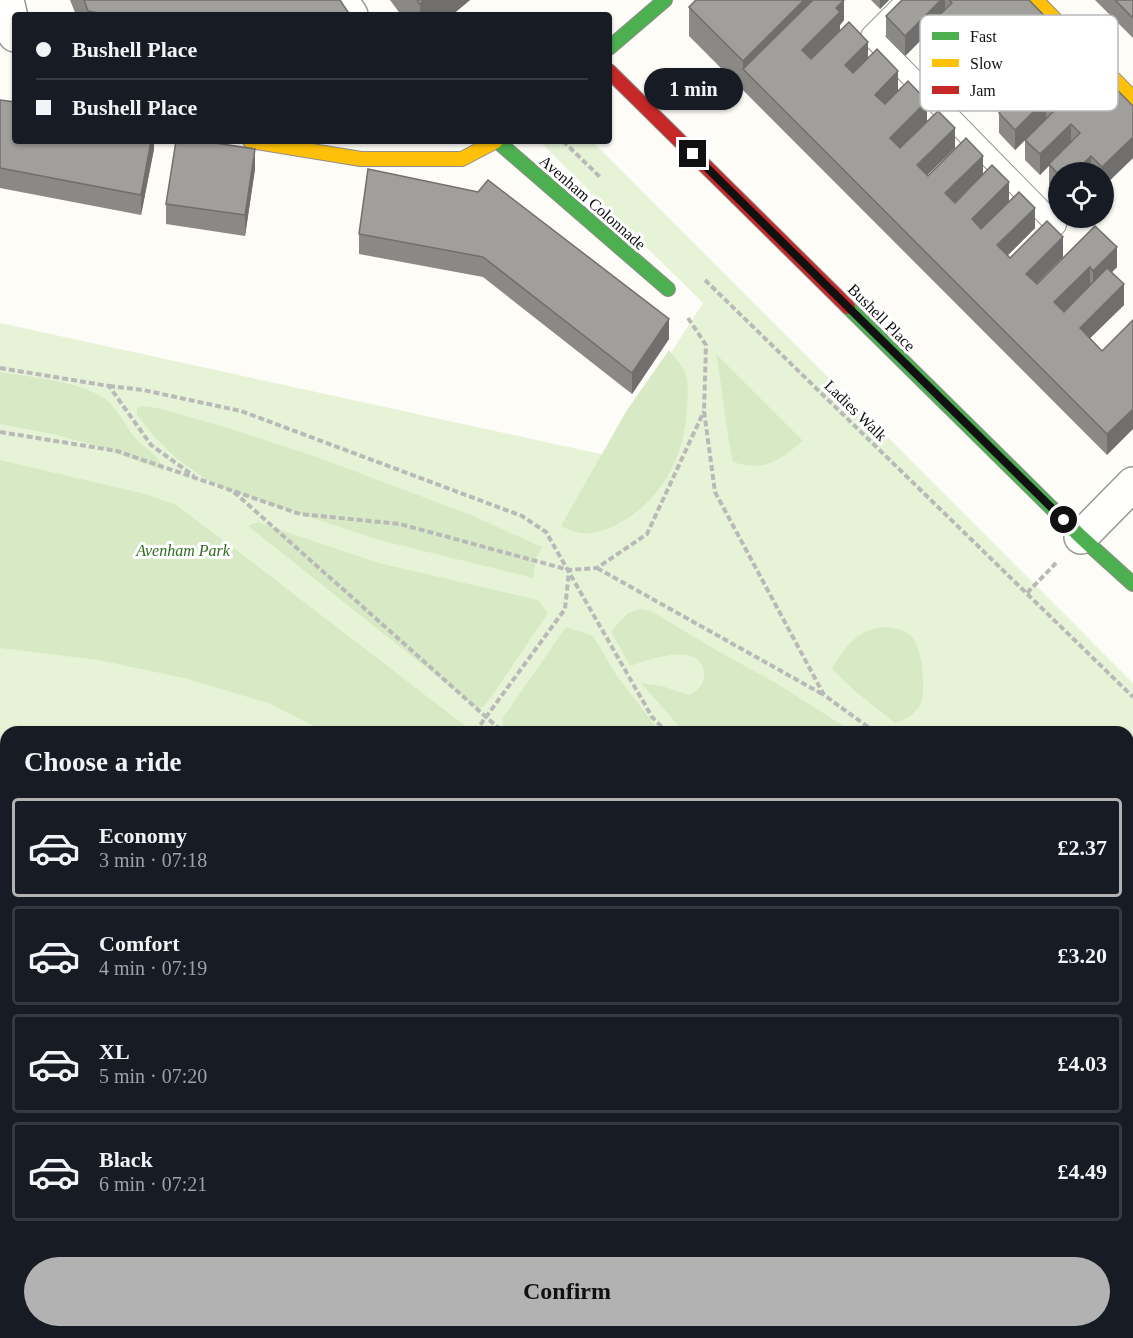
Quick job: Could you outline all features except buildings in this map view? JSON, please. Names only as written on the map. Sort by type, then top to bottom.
[{"type":"street","points":[[7,0],[12,22]]},
{"type":"street","points":[[612,45],[665,0]]},
{"type":"street","points":[[1036,0],[1051,15]]},
{"type":"street","name":"Bushell Place","points":[[612,74],[1081,537],[1133,584]]},
{"type":"street","points":[[1118,83],[1133,98]]},
{"type":"street","points":[[268,144],[361,159],[455,150],[482,144]]},
{"type":"street","name":"Avenham Colonnade","points":[[499,144],[668,289]]},
{"type":"street","points":[[1081,537],[1133,484]]},
{"type":"lane","points":[[907,0],[871,36],[920,86]]},
{"type":"lane","points":[[944,111],[1048,217]]},
{"type":"path","points":[[566,144],[606,183]]},
{"type":"path","name":"Ladies Walk","points":[[700,275],[1133,697]]},
{"type":"path","points":[[668,289],[706,345],[704,411],[715,492],[824,695]]},
{"type":"path","points":[[0,368],[143,390],[241,411],[522,516],[546,532],[570,570],[646,707],[662,726]]},
{"type":"path","points":[[109,386],[151,445],[199,479]]},
{"type":"path","points":[[0,432],[117,451],[300,514],[400,524],[570,570],[597,568],[647,534],[704,411]]},
{"type":"path","points":[[232,490],[496,726]]},
{"type":"path","points":[[597,568],[824,695],[867,726]]},
{"type":"path","points":[[479,726],[565,609],[570,570]]},
{"type":"green space","name":"Avenham Park","points":[[542,144],[595,144],[1133,683],[1133,726],[0,726],[0,323],[605,455],[703,303]]},
{"type":"green space","points":[[669,350],[685,372],[688,390],[682,442],[669,474],[649,501],[614,526],[599,532],[584,533],[561,526],[627,410]]},
{"type":"green space","points":[[716,354],[803,441],[771,463],[754,466],[733,462]]},
{"type":"green space","points":[[0,372],[74,385],[100,396],[114,407],[137,440],[157,458],[164,471],[102,448],[58,435],[0,424]]},
{"type":"green space","points":[[142,406],[225,427],[317,457],[471,515],[542,547],[536,558],[533,578],[379,540],[230,491],[204,478],[177,459],[137,415],[137,408]]},
{"type":"green space","points":[[0,460],[149,495],[176,505],[465,726],[314,726],[268,703],[184,678],[98,660],[0,648]]},
{"type":"green space","points":[[257,522],[379,563],[538,600],[548,613],[492,696],[483,707],[477,708],[248,526]]},
{"type":"green space","points":[[641,609],[651,611],[776,683],[844,726],[679,726],[641,683],[662,686],[689,695],[702,684],[704,673],[701,663],[694,657],[673,655],[630,666],[611,631],[628,613]]},
{"type":"green space","points":[[566,627],[593,636],[617,676],[655,726],[504,726],[502,719]]},
{"type":"green space","points":[[882,627],[898,629],[912,637],[918,649],[922,667],[922,700],[911,715],[895,723],[832,669],[852,642],[865,632]]},
{"type":"traffic: fast","points":[[612,45],[665,0]]},
{"type":"traffic: fast","points":[[500,144],[668,289]]},
{"type":"traffic: fast","points":[[848,307],[1081,537],[1133,584]]},
{"type":"traffic: slow","points":[[1036,0],[1051,15]]},
{"type":"traffic: slow","points":[[1118,83],[1133,98]]},
{"type":"traffic: slow","points":[[268,144],[361,159],[462,159],[490,144]]},
{"type":"traffic: jam","points":[[612,74],[848,307]]},
{"type":"route","points":[[693,154],[1064,520]]}]
